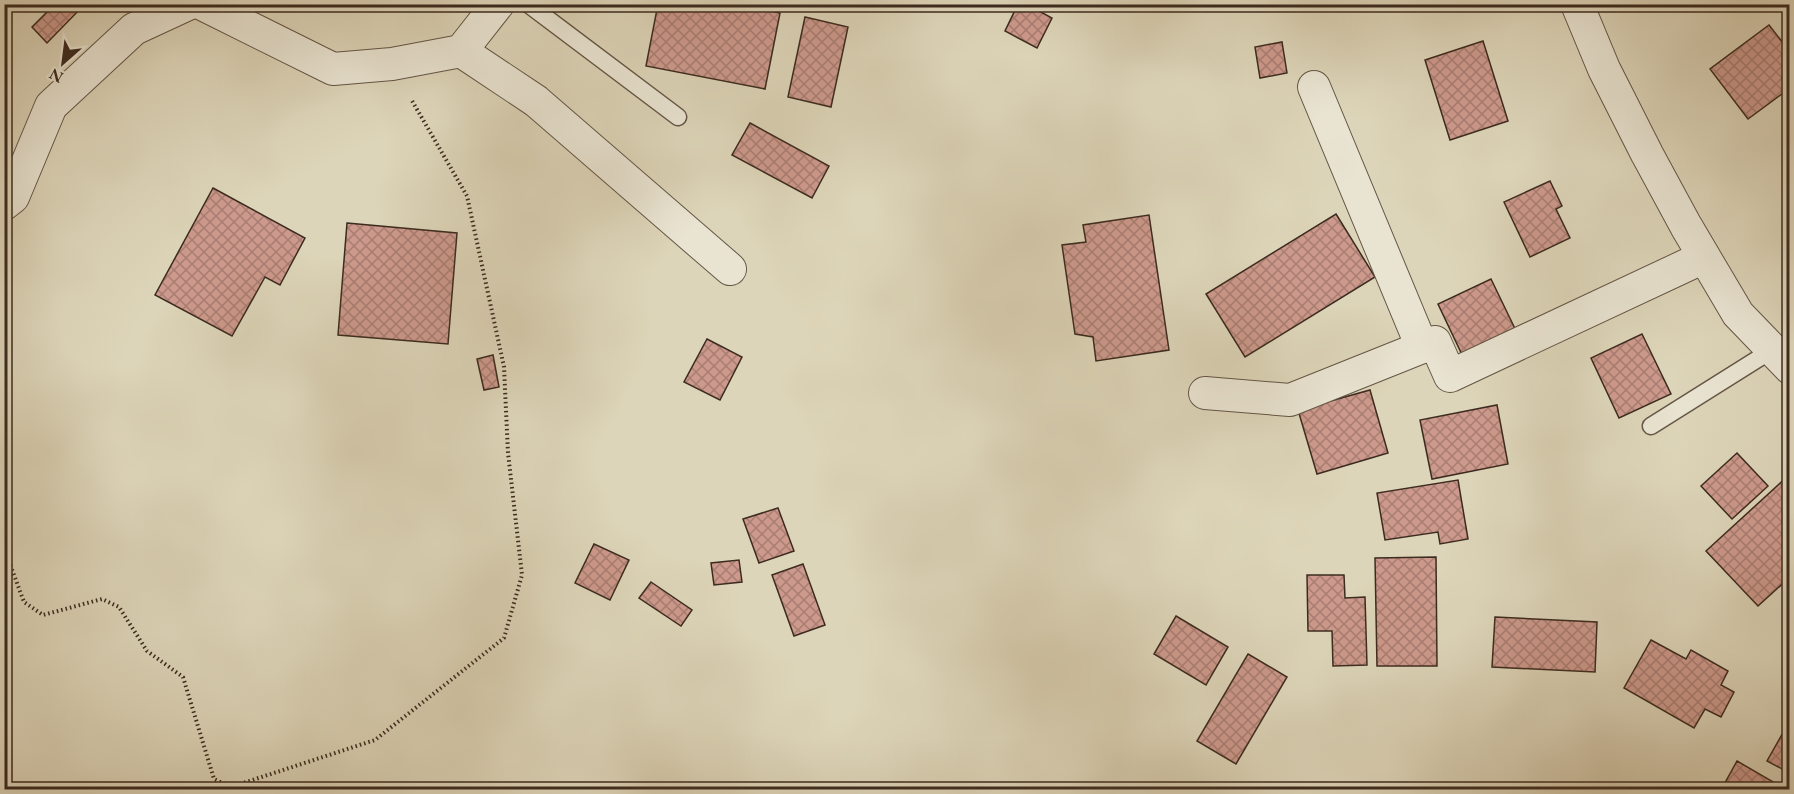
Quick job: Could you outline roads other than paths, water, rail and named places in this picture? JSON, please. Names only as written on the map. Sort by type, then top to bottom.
[{"type":"street","points":[[4,204],[13,196],[51,106],[134,29],[188,4]]},
{"type":"street","points":[[202,4],[333,69],[392,64],[462,51],[498,4]]},
{"type":"street","points":[[1577,4],[1604,69],[1641,144],[1704,257],[1738,314],[1781,359]]},
{"type":"street","points":[[462,51],[536,101],[730,269]]},
{"type":"street","points":[[1314,87],[1422,347]]},
{"type":"street","points":[[1205,393],[1290,400],[1435,342],[1450,376],[1704,257]]},
{"type":"lane","points":[[528,4],[678,117]]},
{"type":"lane","points":[[1651,426],[1781,359]]}]
